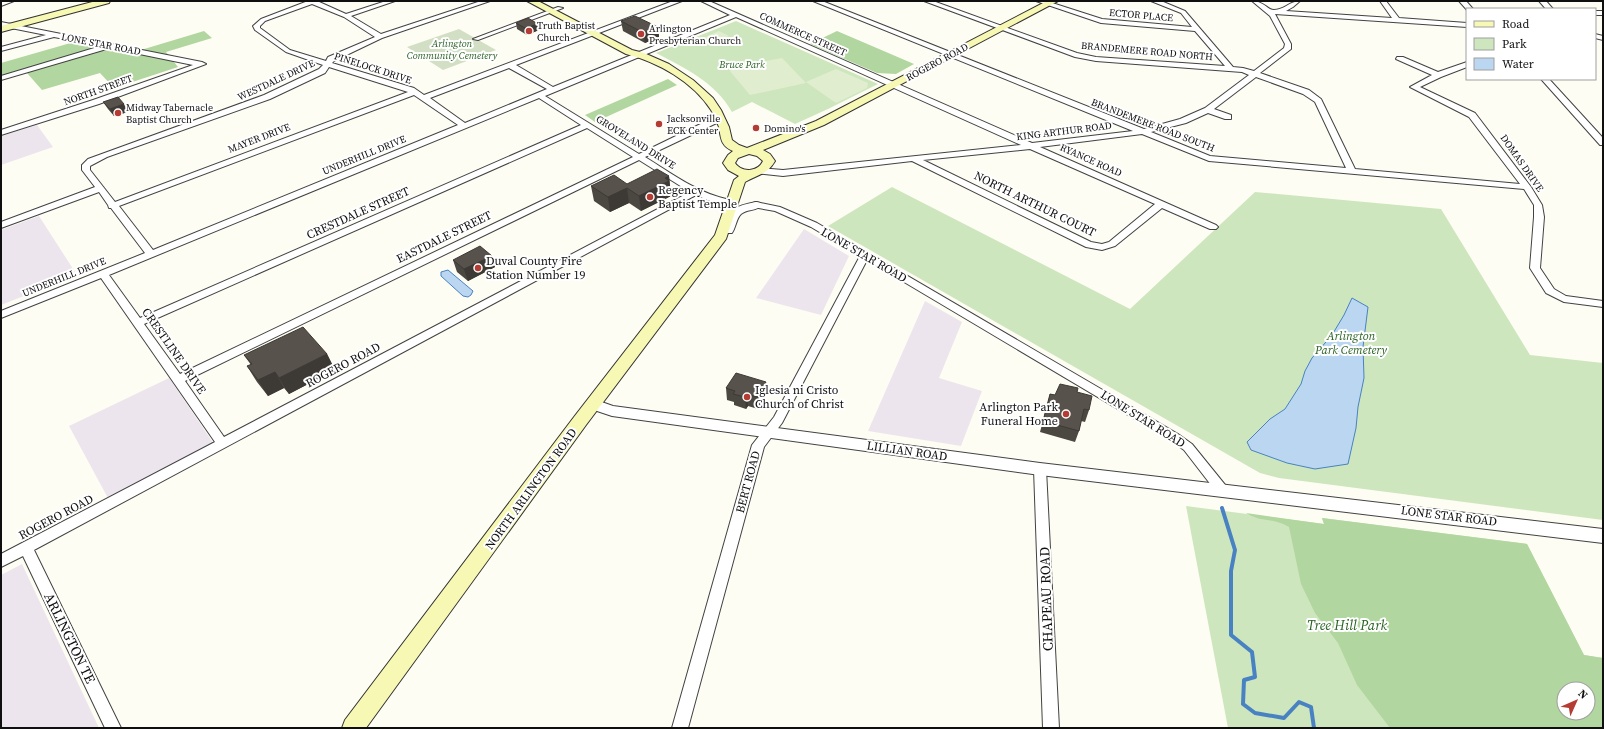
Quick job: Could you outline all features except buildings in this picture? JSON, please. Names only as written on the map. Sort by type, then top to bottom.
[{"type":"main road","points":[[1,29],[106,1]]},
{"type":"main road","points":[[531,1],[556,10],[598,32],[629,52],[641,54],[678,74],[693,85],[709,100],[720,118],[726,140],[729,144],[760,153],[768,160]]},
{"type":"main road","points":[[545,1],[556,10]]},
{"type":"main road","name":"ROGERO ROAD","points":[[732,164],[735,154],[749,151],[820,123],[1002,29],[1047,2]]},
{"type":"main road","name":"ROGERO ROAD","points":[[755,172],[765,168],[772,150],[809,132],[820,123]]},
{"type":"main road","points":[[725,133],[720,139],[721,144],[729,154],[732,164],[743,173],[755,172]]},
{"type":"main road","name":"NORTH ARLINGTON ROAD","points":[[713,247],[710,237],[733,175],[732,164]]},
{"type":"main road","name":"NORTH ARLINGTON ROAD","points":[[353,728],[593,404],[721,236],[740,180],[755,172]]},
{"type":"street","points":[[1,4],[11,1]]},
{"type":"street","points":[[312,1],[346,16],[380,37]]},
{"type":"street","name":"PINELOCK DRIVE","points":[[312,1],[263,20],[257,24],[257,29],[288,51],[398,85],[414,92],[464,126]]},
{"type":"street","points":[[346,16],[392,1]]},
{"type":"street","name":"WESTDALE DRIVE","points":[[99,189],[86,170],[86,165],[104,154],[267,97],[322,70],[331,59],[380,37],[487,1]]},
{"type":"street","points":[[424,98],[679,1]]},
{"type":"street","name":"COMMERCE STREET","points":[[704,1],[894,85]]},
{"type":"street","name":"BRANDEMERE ROAD SOUTH","points":[[816,1],[950,56],[1209,158],[1527,187]]},
{"type":"street","name":"BRANDEMERE ROAD NORTH","points":[[927,1],[1081,56],[1230,68],[1255,74],[1313,96],[1318,101],[1352,172]]},
{"type":"street","points":[[1154,1],[1179,9],[1230,68]]},
{"type":"street","points":[[1255,1],[1272,12],[1466,25]]},
{"type":"street","points":[[1272,12],[1284,10],[1297,1]]},
{"type":"street","points":[[1383,1],[1397,20]]},
{"type":"street","name":"ECTOR PLACE","points":[[1047,2],[1091,19],[1111,23],[1197,29]]},
{"type":"street","points":[[476,39],[556,10]]},
{"type":"street","name":"KING ARTHUR ROAD","points":[[755,172],[783,174],[1031,146],[1141,132],[1183,121],[1208,110],[1287,49],[1288,44],[1272,12]]},
{"type":"street","name":"UNDERHILL DRIVE","points":[[1,315],[736,15]]},
{"type":"street","name":"LONE STAR ROAD","points":[[1,24],[202,64]]},
{"type":"street","points":[[1,49],[54,35]]},
{"type":"street","points":[[1,78],[112,46]]},
{"type":"street","points":[[1400,59],[1438,75]]},
{"type":"street","name":"NORTH STREET","points":[[1,133],[96,102],[202,64]]},
{"type":"street","name":"DOMAS DRIVE","points":[[1466,64],[1438,75],[1414,87],[1472,115],[1527,187],[1538,205],[1535,268],[1550,291],[1564,299],[1603,304]]},
{"type":"street","points":[[510,65],[553,90]]},
{"type":"street","points":[[1546,80],[1603,143]]},
{"type":"street","name":"RYANCE ROAD","points":[[894,85],[1213,227]]},
{"type":"street","name":"MAYER DRIVE","points":[[112,206],[414,92]]},
{"type":"street","name":"GROVELAND DRIVE","points":[[540,96],[696,192],[710,198],[723,201]]},
{"type":"street","points":[[1208,110],[1228,117]]},
{"type":"street","name":"EASTDALE STREET","points":[[178,379],[720,118]]},
{"type":"street","name":"CRESTDALE STREET","points":[[138,323],[588,125]]},
{"type":"street","name":"NORTH ARTHUR COURT","points":[[914,159],[1089,245],[1102,247],[1112,244],[1161,204]]},
{"type":"street","name":"KING ARTHUR ROAD","points":[[768,160],[777,167],[798,172]]},
{"type":"street","points":[[1,225],[99,189],[151,254]]},
{"type":"street","name":"ROGERO ROAD","points":[[1,561],[696,192]]},
{"type":"street","points":[[735,196],[741,201],[756,205]]},
{"type":"street","points":[[713,247],[726,237],[733,215],[737,210],[756,205]]},
{"type":"street","name":"LONE STAR ROAD","points":[[756,205],[777,209],[795,216],[1174,437],[1188,447],[1222,490],[1603,536]]},
{"type":"street","name":"BERT ROAD","points":[[680,728],[758,445],[778,420],[865,256]]},
{"type":"street","name":"CRESTLINE DRIVE","points":[[103,274],[223,444]]},
{"type":"street","name":"LILLIAN ROAD","points":[[593,404],[612,411],[1040,469],[1222,490]]},
{"type":"street","name":"CHAPEAU ROAD","points":[[1040,469],[1051,728]]},
{"type":"street","name":"ARLINGTON TE","points":[[26,548],[113,728]]},
{"type":"shaded area","points":[[37,125],[53,147],[1,165],[1,136]]},
{"type":"shaded area","points":[[39,216],[77,275],[1,305],[1,230]]},
{"type":"shaded area","points":[[804,229],[849,256],[821,315],[756,298]]},
{"type":"shaded area","points":[[925,301],[962,322],[939,378],[982,391],[961,446],[868,431]]},
{"type":"shaded area","points":[[169,378],[214,444],[109,500],[69,426]]},
{"type":"shaded area","points":[[22,564],[99,728],[1,728],[1,575]]},
{"type":"green space","name":"Bruce Park","points":[[736,21],[878,84],[795,124],[752,102],[732,112],[717,93],[699,77],[656,53]]},
{"type":"green space","name":"Arlington Community Cemetery","points":[[459,29],[496,50],[443,70],[407,47]]},
{"type":"green space","points":[[204,31],[212,38],[166,52],[178,67],[114,88],[100,73],[42,90],[27,73],[1,80],[1,63],[74,42],[131,53]]},
{"type":"green space","points":[[719,31],[729,36],[709,44],[699,40]]},
{"type":"green space","points":[[837,31],[914,64],[896,74],[877,73],[810,44]]},
{"type":"green space","points":[[782,58],[806,83],[750,95],[730,71],[734,67]]},
{"type":"green space","points":[[836,69],[868,83],[867,88],[836,103],[806,82]]},
{"type":"green space","points":[[668,79],[677,85],[595,122],[585,115]]},
{"type":"green space","name":"Arlington Park Cemetery","points":[[892,187],[1130,309],[1255,192],[1441,209],[1530,355],[1603,363],[1603,520],[1279,478],[1260,473],[828,226]]},
{"type":"green space","name":"Tree Hill Park","points":[[1186,506],[1324,524],[1322,518],[1527,544],[1584,655],[1603,658],[1603,728],[1228,728]]},
{"type":"green space","name":"Tree Hill Park","points":[[1246,513],[1324,524],[1322,518],[1527,544],[1584,655],[1603,658],[1603,728],[1390,728],[1357,685],[1338,643],[1315,613],[1301,584],[1289,527],[1277,522],[1257,518]]},
{"type":"water","points":[[448,270],[473,291],[471,295],[468,297],[463,296],[441,276],[441,272]]},
{"type":"water","points":[[1352,298],[1368,307],[1363,347],[1364,378],[1358,407],[1356,428],[1348,464],[1315,469],[1287,463],[1251,450],[1247,442],[1270,419],[1285,409],[1301,384],[1305,371],[1312,358],[1332,335]]},
{"type":"waterway","points":[[1222,508],[1235,550],[1231,571],[1231,635],[1252,652],[1255,677],[1244,680],[1243,704],[1255,713],[1284,718],[1299,702],[1311,707],[1314,728]]},
{"type":"place","name":"Truth Baptist Church","points":[[529,31]]},
{"type":"place","name":"Arlington Presbyterian Church","points":[[641,34]]},
{"type":"place","name":"Midway Tabernacle Baptist Church","points":[[118,113]]},
{"type":"place","name":"Jacksonville ECK Center","points":[[659,124]]},
{"type":"place","name":"Domino's","points":[[756,128]]},
{"type":"place","name":"Regency Baptist Temple","points":[[650,197]]},
{"type":"place","name":"Duval County Fire Station Number 19","points":[[478,268]]},
{"type":"place","name":"Iglesia ni Cristo Church of Christ","points":[[747,397]]},
{"type":"place","name":"Arlington Park Funeral Home","points":[[1066,414]]}]
